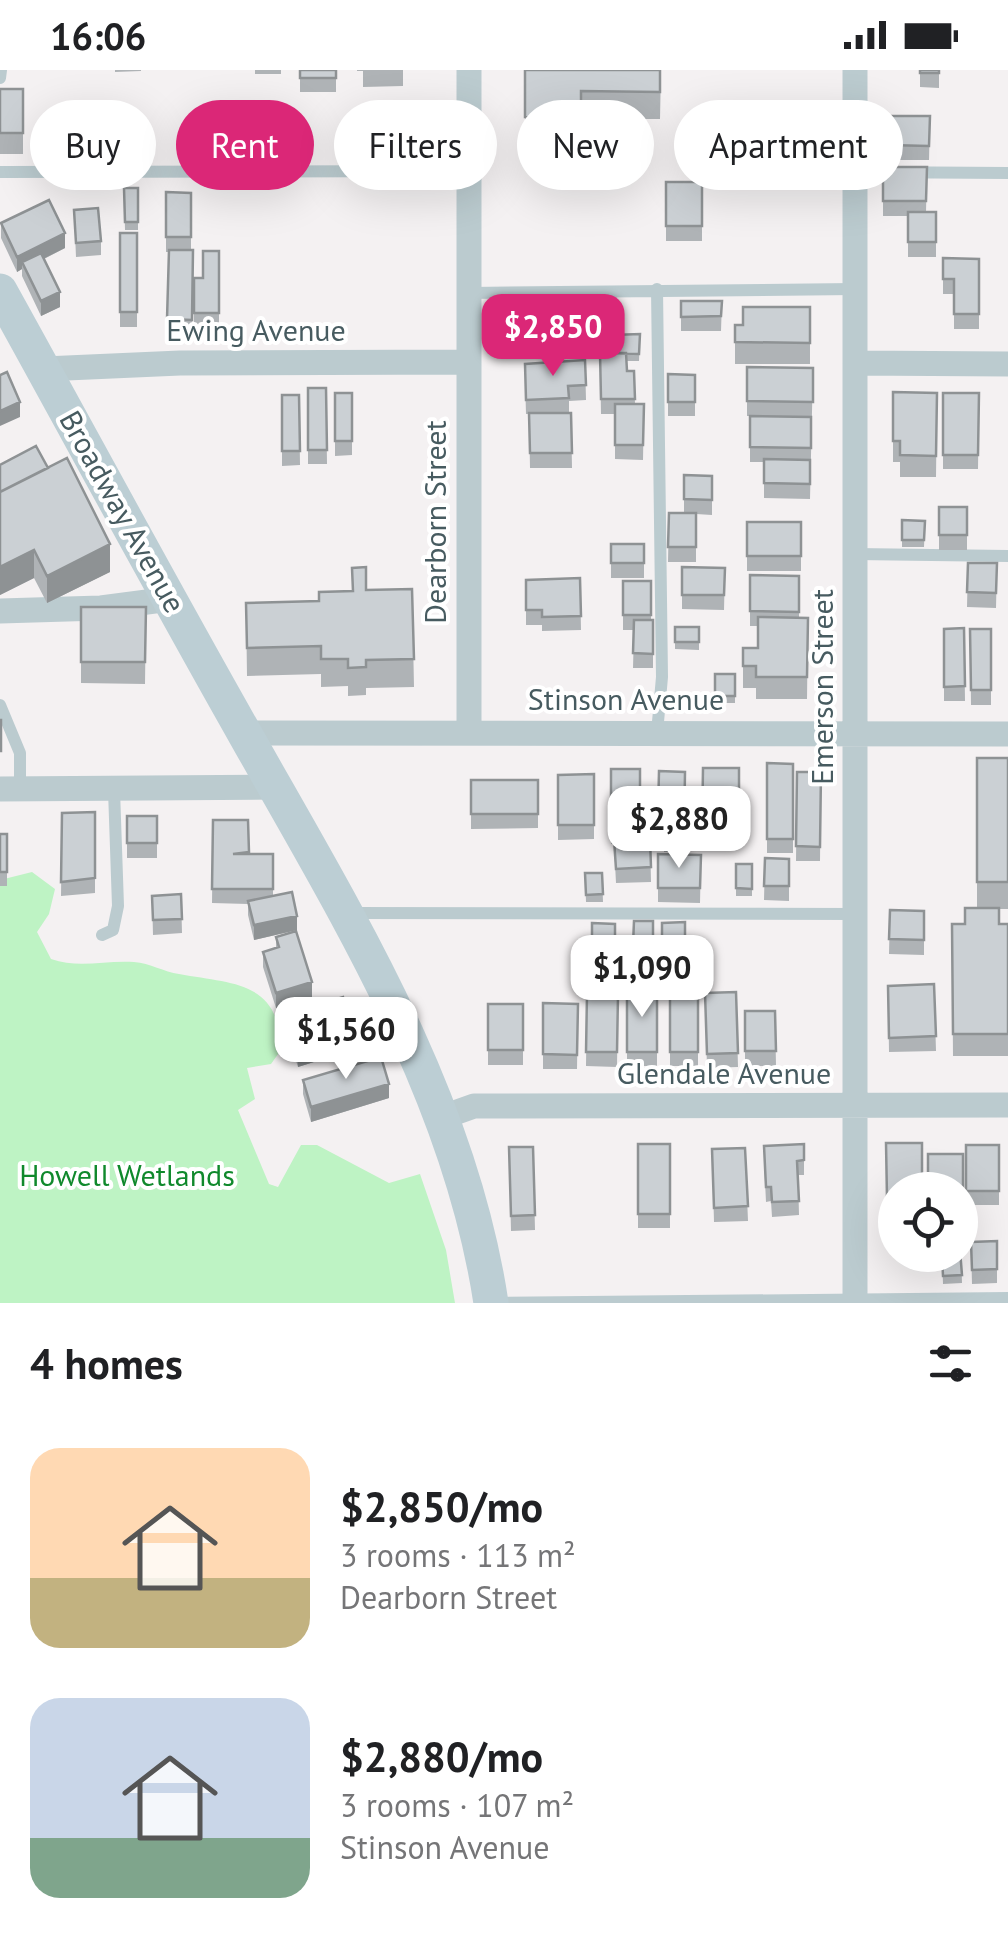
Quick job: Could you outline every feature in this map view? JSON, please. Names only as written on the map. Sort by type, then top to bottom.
[{"type":"main road","name":"Broadway Avenue","points":[[0,290],[275,787]]},
{"type":"main road","points":[[275,787],[346,913],[425,1071],[472,1218],[491,1303]]},
{"type":"street","name":"Dearborn Street","points":[[470,70],[470,100]]},
{"type":"street","name":"Emerson Street","points":[[856,70],[856,100]]},
{"type":"street","name":"Dearborn Street","points":[[470,190],[470,733]]},
{"type":"street","name":"Emerson Street","points":[[855,1300],[856,190]]},
{"type":"street","name":"Ewing Avenue","points":[[44,369],[469,362]]},
{"type":"street","points":[[856,363],[1008,364]]},
{"type":"street","points":[[0,611],[101,608],[170,599]]},
{"type":"street","name":"Stinson Avenue","points":[[244,733],[1008,734]]},
{"type":"street","points":[[10,789],[275,787]]},
{"type":"street","name":"Glendale Avenue","points":[[442,1117],[474,1106],[1008,1105]]},
{"type":"lane","points":[[0,78],[1,70]]},
{"type":"lane","points":[[0,172],[334,171]]},
{"type":"lane","points":[[903,172],[1008,173]]},
{"type":"lane","points":[[657,289],[662,676],[657,733]]},
{"type":"lane","points":[[469,293],[855,289]]},
{"type":"lane","points":[[855,554],[1008,556]]},
{"type":"lane","points":[[0,705],[20,753],[10,789]]},
{"type":"lane","points":[[102,936],[113,930],[118,906],[114,790]]},
{"type":"lane","points":[[346,913],[856,914]]},
{"type":"lane","points":[[491,1303],[1008,1298]]},
{"type":"green space","name":"Howell Wetlands","points":[[32,872],[55,889],[49,914],[37,932],[51,959],[92,964],[140,963],[234,984],[262,998],[279,1027],[281,1050],[271,1064],[247,1068],[255,1099],[238,1110],[269,1184],[278,1187],[301,1145],[317,1145],[389,1183],[420,1174],[446,1250],[455,1303],[0,1303],[0,880]]},
{"type":"building","points":[[300,70],[336,70],[336,78],[300,78]]},
{"type":"building","points":[[525,70],[660,70],[660,92],[581,91],[581,100],[525,100]]},
{"type":"building","points":[[0,89],[23,89],[23,133],[0,133]]},
{"type":"building","points":[[903,116],[930,116],[929,146],[903,145]]},
{"type":"building","points":[[903,167],[927,167],[926,201],[883,201],[883,190],[903,190]]},
{"type":"building","points":[[666,182],[674,182],[674,190],[702,190],[702,226],[666,226]]},
{"type":"building","points":[[124,190],[138,190],[138,222],[125,222]]},
{"type":"building","points":[[166,192],[191,193],[191,237],[166,237]]},
{"type":"building","points":[[49,200],[65,233],[17,257],[1,223]]},
{"type":"building","points":[[98,208],[101,241],[76,243],[74,210]]},
{"type":"building","points":[[908,212],[936,212],[936,242],[908,242]]},
{"type":"building","points":[[120,233],[137,233],[137,312],[120,312]]},
{"type":"building","points":[[169,250],[193,250],[192,320],[167,319]]},
{"type":"building","points":[[203,251],[219,251],[219,313],[194,313],[194,278],[203,278]]},
{"type":"building","points":[[41,253],[60,292],[41,301],[22,262]]},
{"type":"building","points":[[943,258],[979,259],[979,314],[954,314],[954,279],[943,279]]},
{"type":"building","points":[[681,301],[722,301],[721,316],[681,317]]},
{"type":"building","points":[[743,307],[810,307],[810,343],[735,342],[735,325],[743,325]]},
{"type":"building","points":[[529,309],[585,309],[585,336],[573,336],[573,341],[529,341]]},
{"type":"building","points":[[640,334],[639,354],[612,353],[612,335]]},
{"type":"building","points":[[600,353],[626,353],[627,371],[634,371],[635,399],[601,399]]},
{"type":"building","points":[[585,360],[586,385],[568,386],[569,398],[526,400],[525,364]]},
{"type":"building","points":[[747,367],[813,368],[813,402],[747,401]]},
{"type":"building","points":[[7,372],[20,402],[0,411],[0,375]]},
{"type":"building","points":[[668,374],[695,375],[695,402],[668,402]]},
{"type":"building","points":[[308,388],[326,388],[327,450],[308,450]]},
{"type":"building","points":[[893,392],[937,393],[936,456],[900,455],[900,441],[893,441]]},
{"type":"building","points":[[335,393],[352,393],[352,441],[335,441]]},
{"type":"building","points":[[943,393],[979,393],[978,455],[943,455]]},
{"type":"building","points":[[282,395],[299,395],[300,451],[282,451]]},
{"type":"building","points":[[615,404],[644,404],[643,445],[615,445]]},
{"type":"building","points":[[529,413],[571,413],[572,453],[530,453]]},
{"type":"building","points":[[750,416],[811,417],[811,448],[750,447]]},
{"type":"building","points":[[36,446],[48,468],[0,492],[0,465]]},
{"type":"building","points":[[67,458],[110,544],[47,576],[34,550],[0,567],[0,492]]},
{"type":"building","points":[[764,459],[810,460],[810,484],[764,483]]},
{"type":"building","points":[[684,475],[712,476],[712,500],[684,499]]},
{"type":"building","points":[[939,507],[967,507],[967,535],[939,535]]},
{"type":"building","points":[[669,513],[696,513],[696,547],[668,547]]},
{"type":"building","points":[[902,520],[925,521],[924,540],[902,540]]},
{"type":"building","points":[[747,522],[801,522],[801,556],[747,556]]},
{"type":"building","points":[[611,544],[644,544],[644,563],[611,563]]},
{"type":"building","points":[[968,563],[997,563],[996,593],[967,592]]},
{"type":"building","points":[[366,567],[366,590],[412,589],[414,659],[366,660],[366,667],[348,668],[348,659],[321,659],[321,646],[247,648],[246,603],[319,601],[319,592],[353,591],[352,568]]},
{"type":"building","points":[[682,567],[725,568],[724,595],[682,595]]},
{"type":"building","points":[[750,575],[799,576],[799,612],[750,611]]},
{"type":"building","points":[[580,578],[581,616],[542,617],[542,610],[526,610],[526,580]]},
{"type":"building","points":[[623,581],[651,581],[651,615],[623,615]]},
{"type":"building","points":[[81,607],[146,607],[145,662],[81,662]]},
{"type":"building","points":[[758,617],[808,618],[807,677],[756,677],[756,666],[743,666],[743,648],[758,648]]},
{"type":"building","points":[[634,620],[653,620],[653,654],[633,653]]},
{"type":"building","points":[[675,627],[699,627],[699,642],[675,642]]},
{"type":"building","points":[[964,628],[965,686],[944,687],[944,629]]},
{"type":"building","points":[[970,629],[991,629],[991,690],[971,690]]},
{"type":"building","points":[[715,674],[735,674],[735,696],[715,696]]},
{"type":"building","points":[[977,758],[1008,758],[1008,882],[977,882]]},
{"type":"building","points":[[767,763],[793,764],[793,839],[767,839]]},
{"type":"building","points":[[703,768],[739,768],[739,835],[702,834]]},
{"type":"building","points":[[611,769],[640,769],[640,829],[611,829]]},
{"type":"building","points":[[659,771],[685,772],[684,837],[664,837],[665,815],[658,815]]},
{"type":"building","points":[[797,772],[821,772],[820,847],[796,846]]},
{"type":"building","points":[[594,774],[594,825],[558,825],[558,775]]},
{"type":"building","points":[[471,780],[538,780],[538,814],[471,814]]},
{"type":"building","points":[[95,812],[95,878],[61,882],[62,813]]},
{"type":"building","points":[[127,816],[157,816],[157,843],[127,843]]},
{"type":"building","points":[[213,820],[248,820],[249,852],[233,854],[273,854],[273,889],[212,889]]},
{"type":"building","points":[[0,834],[7,834],[7,872],[0,872]]},
{"type":"building","points":[[650,838],[651,867],[616,869],[614,839]]},
{"type":"building","points":[[658,854],[701,855],[700,888],[658,888]]},
{"type":"building","points":[[765,858],[789,859],[789,886],[764,886]]},
{"type":"building","points":[[736,864],[752,864],[752,889],[736,888]]},
{"type":"building","points":[[585,873],[602,873],[603,894],[586,895]]},
{"type":"building","points":[[292,892],[297,916],[254,925],[248,901]]},
{"type":"building","points":[[181,894],[182,919],[153,920],[152,896]]},
{"type":"building","points":[[965,908],[999,908],[999,924],[1008,924],[1008,1034],[953,1034],[952,924],[965,924]]},
{"type":"building","points":[[890,910],[924,911],[924,940],[889,939]]},
{"type":"building","points":[[634,921],[653,921],[653,945],[633,945]]},
{"type":"building","points":[[685,922],[685,948],[662,948],[662,923]]},
{"type":"building","points":[[592,923],[615,924],[615,948],[592,948]]},
{"type":"building","points":[[296,931],[312,982],[276,993],[263,952],[279,947],[276,937]]},
{"type":"building","points":[[934,984],[936,1036],[889,1038],[888,986]]},
{"type":"building","points":[[627,989],[657,989],[657,1052],[627,1052]]},
{"type":"building","points":[[736,992],[738,1053],[707,1054],[705,993]]},
{"type":"building","points":[[587,994],[618,995],[617,1052],[586,1052]]},
{"type":"building","points":[[343,997],[355,1034],[298,1052],[286,1015]]},
{"type":"building","points":[[670,997],[698,997],[698,1052],[670,1052]]},
{"type":"building","points":[[543,1003],[578,1004],[577,1055],[543,1054]]},
{"type":"building","points":[[488,1004],[523,1004],[523,1050],[488,1050]]},
{"type":"building","points":[[745,1011],[775,1011],[776,1051],[745,1051]]},
{"type":"building","points":[[381,1057],[389,1084],[311,1107],[303,1080]]},
{"type":"building","points":[[886,1143],[922,1143],[922,1172],[887,1172]]},
{"type":"building","points":[[638,1144],[670,1144],[670,1214],[638,1214]]},
{"type":"building","points":[[804,1144],[804,1160],[797,1161],[799,1201],[772,1202],[771,1187],[766,1187],[764,1146]]},
{"type":"building","points":[[966,1145],[999,1145],[999,1191],[978,1191],[978,1172],[966,1172]]},
{"type":"building","points":[[509,1147],[533,1147],[535,1215],[511,1216]]},
{"type":"building","points":[[745,1148],[748,1206],[714,1208],[712,1149]]},
{"type":"building","points":[[928,1154],[963,1154],[963,1172],[928,1172]]},
{"type":"building","points":[[997,1241],[997,1269],[978,1270],[978,1242]]},
{"type":"building","points":[[943,1272],[962,1272],[962,1275],[943,1276]]}]
